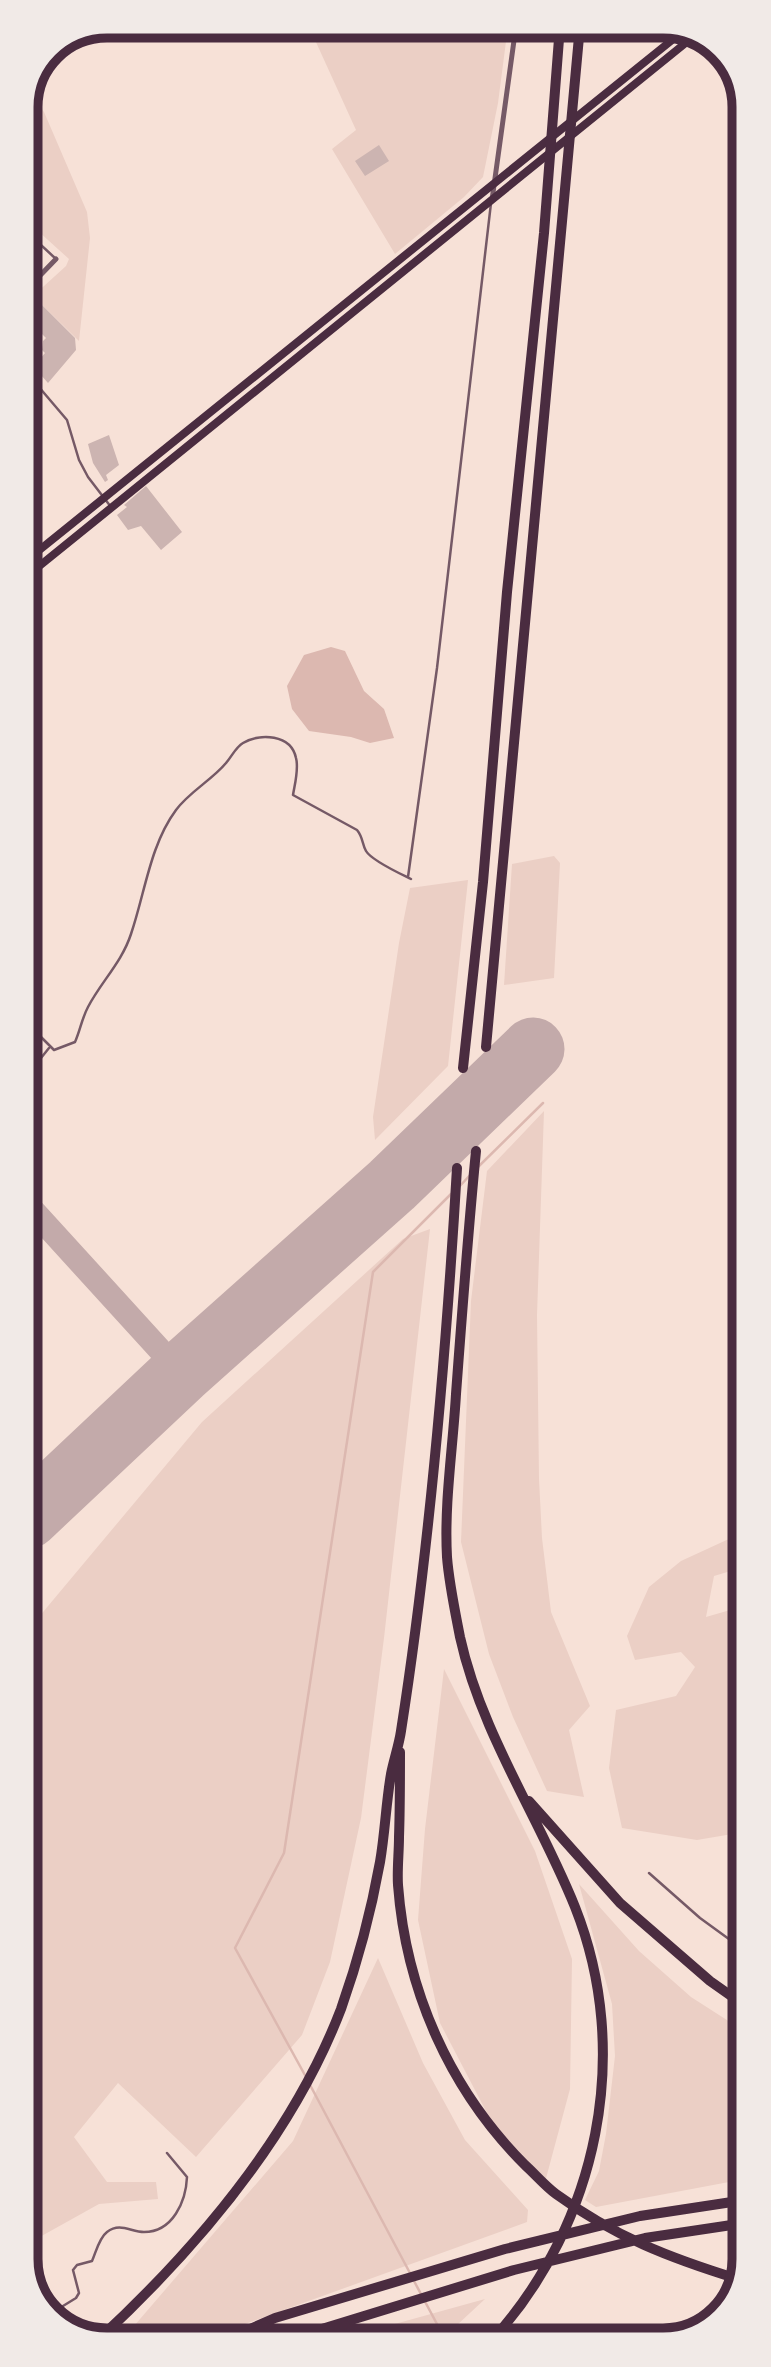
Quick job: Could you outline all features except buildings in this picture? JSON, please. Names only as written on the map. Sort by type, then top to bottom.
[{"type":"highway","points":[[463,1068],[483,882],[507,592],[544,233],[559,39]]},
{"type":"highway","points":[[486,1047],[579,39]]},
{"type":"highway","points":[[476,1151],[449,1498],[447,1558],[460,1639],[480,1698],[517,1788],[576,1909],[595,1969],[604,2028],[603,2088],[596,2139],[588,2168],[570,2215],[541,2275],[501,2328]]},
{"type":"highway","points":[[457,1168],[429,1522],[401,1734],[398,1883],[405,1936],[417,1987],[436,2037],[458,2080],[503,2143],[553,2193],[608,2228],[664,2255],[730,2277]]},
{"type":"highway","points":[[111,2328],[197,2240],[246,2177],[300,2096],[340,2011],[361,1947],[380,1860],[391,1773],[401,1734]]},
{"type":"highway","points":[[517,1788],[620,1903],[710,1981],[732,1997]]},
{"type":"highway","points":[[252,2328],[275,2318],[505,2249],[640,2216],[732,2202]]},
{"type":"highway","points":[[325,2328],[514,2270],[645,2238],[732,2225]]},
{"type":"main road","points":[[38,551],[526,155],[672,40]]},
{"type":"main road","points":[[38,567],[687,43]]},
{"type":"street","points":[[492,200],[514,39]]},
{"type":"street","points":[[38,277],[55,259]]},
{"type":"lane","points":[[38,1036],[49,1048],[60,1049],[75,1042],[88,1008],[117,964],[131,936],[157,849],[177,809],[219,771],[240,745],[256,736],[278,738],[289,746],[296,757],[297,778],[293,794],[357,830],[371,856],[410,878],[492,200]]},
{"type":"lane","points":[[38,243],[55,259]]},
{"type":"lane","points":[[38,386],[67,420],[79,460],[111,508]]},
{"type":"lane","points":[[38,1062],[49,1048]]},
{"type":"lane","points":[[649,1872],[732,1941]]},
{"type":"lane","points":[[59,2308],[76,2298],[79,2293],[73,2270],[77,2265],[92,2261],[107,2232],[121,2227],[145,2232],[170,2223],[186,2193],[187,2177],[167,2153]]},
{"type":"shaded area","points":[[314,38],[506,39],[498,103],[483,177],[464,197],[395,254],[332,149],[356,130]]},
{"type":"shaded area","points":[[39,104],[87,212],[90,238],[79,341],[38,301],[38,291],[66,266],[69,259],[38,231]]},
{"type":"shaded area","points":[[331,647],[345,651],[364,691],[384,709],[394,738],[370,743],[351,737],[309,731],[292,709],[287,686],[304,655]]},
{"type":"shaded area","points":[[554,856],[560,863],[554,978],[504,985],[512,864]]},
{"type":"shaded area","points":[[468,880],[448,1066],[375,1140],[373,1117],[410,888]]},
{"type":"shaded area","points":[[544,1111],[537,1315],[542,1538],[551,1612],[590,1706],[569,1730],[584,1797],[547,1791],[513,1717],[489,1654],[461,1542],[471,1301],[487,1171]]},
{"type":"shaded area","points":[[430,1229],[361,1818],[330,1962],[302,2035],[196,2157],[118,2083],[74,2137],[107,2182],[156,2182],[158,2199],[99,2204],[38,2238],[38,1618],[202,1422],[403,1239]]},
{"type":"shaded area","points":[[732,1538],[732,1571],[714,1576],[706,1617],[732,1609],[732,1834],[697,1840],[622,1828],[609,1768],[616,1710],[676,1696],[695,1667],[681,1652],[635,1660],[627,1636],[649,1587],[681,1561]]},
{"type":"shaded area","points":[[444,1669],[535,1851],[572,1959],[570,2089],[545,2182],[500,2138],[440,2023],[418,1920],[425,1829]]},
{"type":"shaded area","points":[[579,1884],[639,1951],[691,1997],[732,2023],[732,2181],[596,2207],[585,2200],[599,2171],[606,2134],[615,2056],[612,2004]]},
{"type":"shaded area","points":[[378,1958],[423,2063],[465,2140],[528,2210],[527,2222],[234,2328],[132,2328],[293,2141]]},
{"type":"shaded area","points":[[485,2299],[454,2328],[380,2328]]},
{"type":"waterway","points":[[478,1167],[543,1103]]},
{"type":"waterway","points":[[459,1187],[471,1174]]},
{"type":"waterway","points":[[306,2077],[235,1948],[284,1853],[373,1272],[451,1194]]},
{"type":"waterway","points":[[309,2083],[411,2275]]},
{"type":"waterway","points":[[414,2281],[439,2328]]},
{"type":"taxiway","points":[[38,1216],[181,1373]]},
{"type":"runway","points":[[38,1508],[181,1373],[392,1185],[533,1049]]}]
